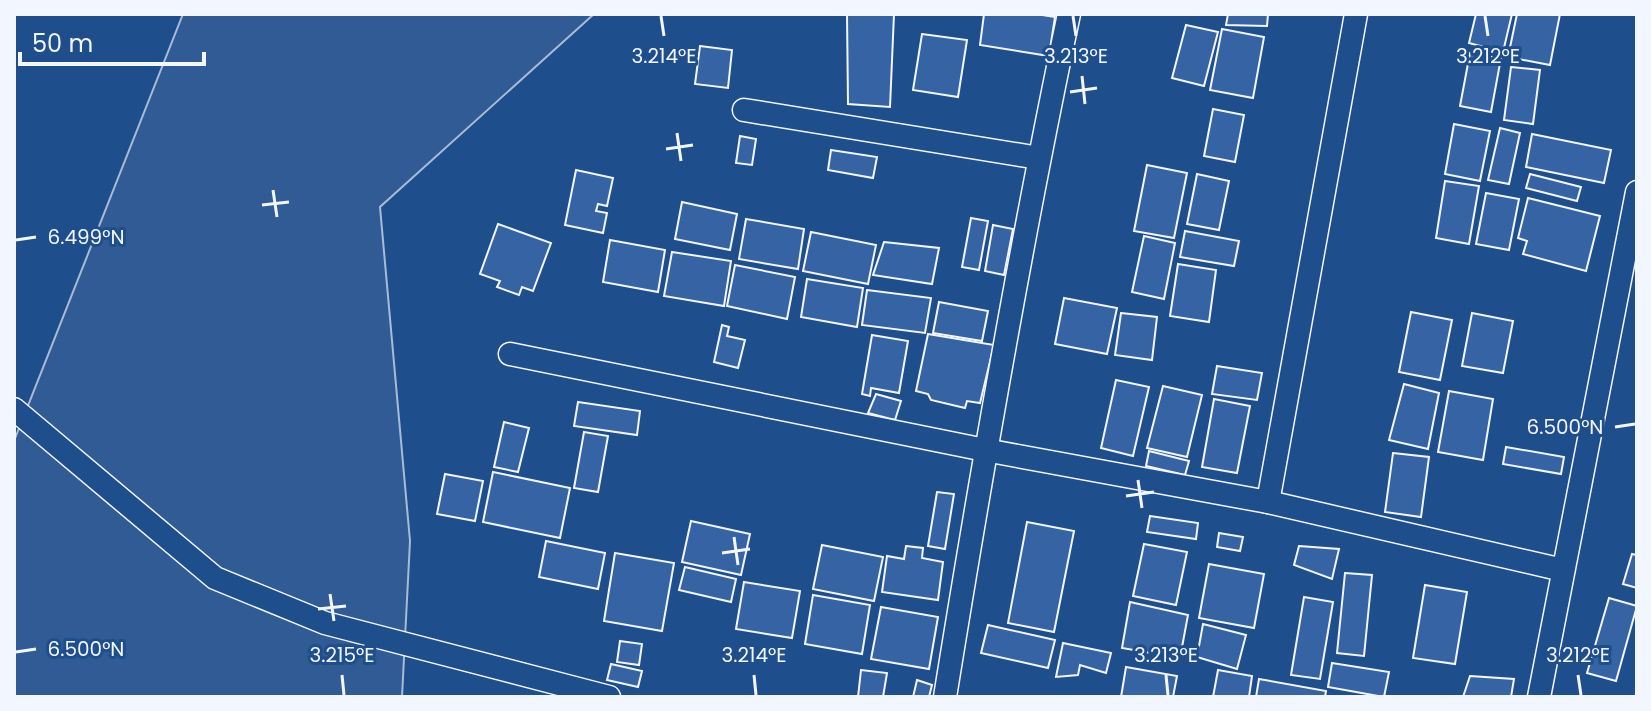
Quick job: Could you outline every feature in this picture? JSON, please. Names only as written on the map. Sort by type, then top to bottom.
[{"type":"street","points":[[945,697],[985,450],[1069,14]]},
{"type":"street","points":[[1268,502],[1356,14]]},
{"type":"street","points":[[744,110],[1039,158]]},
{"type":"street","points":[[1539,697],[1637,192]]},
{"type":"street","points":[[510,354],[985,450],[1268,502],[1563,570]]},
{"type":"street","points":[[14,409],[215,578],[325,623],[609,697]]},
{"type":"shaded area","points":[[183,14],[594,14],[380,207],[410,541],[402,697],[14,697],[14,441]]},
{"type":"building","points":[[847,14],[894,14],[890,107],[848,104]]},
{"type":"building","points":[[984,14],[1055,17],[1049,56],[980,45]]},
{"type":"building","points":[[1228,14],[1268,14],[1267,26],[1226,25]]},
{"type":"building","points":[[1476,14],[1512,14],[1503,52],[1469,43]]},
{"type":"building","points":[[1517,14],[1560,14],[1550,65],[1508,57]]},
{"type":"building","points":[[1186,25],[1218,32],[1204,86],[1172,78]]},
{"type":"building","points":[[1222,29],[1264,37],[1253,98],[1210,90]]},
{"type":"building","points":[[922,34],[967,40],[958,97],[913,90]]},
{"type":"building","points":[[700,46],[732,50],[728,88],[695,84]]},
{"type":"building","points":[[1470,53],[1501,58],[1491,112],[1460,106]]},
{"type":"building","points":[[1511,67],[1540,70],[1533,124],[1504,120]]},
{"type":"building","points":[[1213,109],[1244,115],[1235,162],[1204,156]]},
{"type":"building","points":[[1454,124],[1490,131],[1480,181],[1445,174]]},
{"type":"building","points":[[1500,128],[1520,133],[1509,184],[1488,180]]},
{"type":"building","points":[[1532,134],[1611,150],[1604,183],[1526,167]]},
{"type":"building","points":[[740,136],[756,139],[752,165],[736,163]]},
{"type":"building","points":[[831,150],[877,157],[873,178],[828,170]]},
{"type":"building","points":[[1147,165],[1187,173],[1174,238],[1134,231]]},
{"type":"building","points":[[576,170],[613,178],[607,206],[598,204],[596,211],[607,213],[603,233],[565,225]]},
{"type":"building","points":[[1197,174],[1229,181],[1219,230],[1187,224]]},
{"type":"building","points":[[1530,174],[1581,187],[1577,201],[1526,188]]},
{"type":"building","points":[[1445,181],[1479,186],[1469,244],[1436,238]]},
{"type":"building","points":[[1486,193],[1519,199],[1509,250],[1476,244]]},
{"type":"building","points":[[1528,198],[1600,216],[1586,271],[1523,254],[1527,241],[1518,238]]},
{"type":"building","points":[[682,202],[737,214],[730,250],[675,239]]},
{"type":"building","points":[[971,218],[988,221],[979,270],[962,267]]},
{"type":"building","points":[[746,219],[804,229],[798,269],[739,259]]},
{"type":"building","points":[[498,224],[551,243],[533,291],[522,287],[519,295],[497,287],[500,281],[480,274]]},
{"type":"building","points":[[993,225],[1013,229],[1004,275],[985,271]]},
{"type":"building","points":[[1185,231],[1239,241],[1234,266],[1180,257]]},
{"type":"building","points":[[811,232],[876,245],[868,284],[803,271]]},
{"type":"building","points":[[1144,236],[1175,243],[1164,299],[1132,292]]},
{"type":"building","points":[[610,240],[665,250],[658,292],[603,282]]},
{"type":"building","points":[[884,242],[939,248],[932,284],[873,275]]},
{"type":"building","points":[[672,252],[731,261],[724,306],[664,296]]},
{"type":"building","points":[[1178,264],[1216,270],[1209,322],[1170,316]]},
{"type":"building","points":[[735,265],[795,277],[787,319],[727,306]]},
{"type":"building","points":[[807,279],[863,288],[857,327],[801,317]]},
{"type":"building","points":[[867,290],[931,298],[925,333],[862,325]]},
{"type":"building","points":[[1064,298],[1117,308],[1107,354],[1055,344]]},
{"type":"building","points":[[939,302],[988,311],[982,341],[933,333]]},
{"type":"building","points":[[1411,312],[1452,320],[1440,380],[1399,372]]},
{"type":"building","points":[[1121,313],[1157,317],[1152,360],[1115,355]]},
{"type":"building","points":[[1472,313],[1513,321],[1503,373],[1462,366]]},
{"type":"building","points":[[722,325],[729,327],[727,336],[745,340],[738,368],[714,362]]},
{"type":"building","points":[[928,334],[994,345],[980,403],[967,401],[965,408],[931,400],[928,394],[916,391]]},
{"type":"building","points":[[872,335],[908,341],[899,393],[871,388],[870,396],[862,394]]},
{"type":"building","points":[[1217,366],[1262,373],[1257,400],[1212,394]]},
{"type":"building","points":[[1116,380],[1149,387],[1133,456],[1101,448]]},
{"type":"building","points":[[1404,384],[1439,393],[1428,449],[1389,440]]},
{"type":"building","points":[[1163,386],[1202,395],[1187,457],[1147,448]]},
{"type":"building","points":[[1449,391],[1493,399],[1483,460],[1438,452]]},
{"type":"building","points":[[876,394],[901,401],[895,420],[868,413]]},
{"type":"building","points":[[1214,399],[1250,406],[1237,473],[1202,467]]},
{"type":"building","points":[[578,402],[640,411],[637,435],[574,426]]},
{"type":"building","points":[[504,422],[529,428],[518,472],[494,467]]},
{"type":"building","points":[[584,432],[608,436],[598,492],[574,488]]},
{"type":"building","points":[[1506,447],[1564,457],[1561,474],[1503,464]]},
{"type":"building","points":[[1149,451],[1189,461],[1185,475],[1146,466]]},
{"type":"building","points":[[1393,453],[1429,457],[1421,517],[1385,512]]},
{"type":"building","points":[[493,472],[570,488],[560,538],[483,522]]},
{"type":"building","points":[[445,474],[483,481],[475,521],[437,514]]},
{"type":"building","points":[[937,492],[954,494],[945,549],[928,546]]},
{"type":"building","points":[[1150,516],[1198,523],[1196,539],[1147,532]]},
{"type":"building","points":[[691,521],[750,534],[741,575],[682,562]]},
{"type":"building","points":[[1027,522],[1074,531],[1054,632],[1008,623]]},
{"type":"building","points":[[1219,533],[1243,537],[1240,551],[1217,547]]},
{"type":"building","points":[[546,541],[605,553],[598,589],[539,577]]},
{"type":"building","points":[[1144,544],[1187,552],[1176,605],[1133,596]]},
{"type":"building","points":[[822,545],[883,557],[874,601],[813,589]]},
{"type":"building","points":[[906,546],[923,548],[922,558],[943,562],[938,600],[882,592],[887,556],[904,559]]},
{"type":"building","points":[[1299,546],[1339,549],[1332,579],[1294,565]]},
{"type":"building","points":[[615,553],[674,563],[662,631],[604,621]]},
{"type":"building","points":[[1632,554],[1637,555],[1637,588],[1623,584]]},
{"type":"building","points":[[1209,564],[1264,574],[1254,628],[1199,618]]},
{"type":"building","points":[[685,567],[736,579],[731,602],[679,590]]},
{"type":"building","points":[[1345,573],[1372,575],[1364,656],[1337,653]]},
{"type":"building","points":[[744,582],[800,591],[792,638],[736,629]]},
{"type":"building","points":[[1425,585],[1467,592],[1455,664],[1413,658]]},
{"type":"building","points":[[813,595],[870,605],[862,654],[805,644]]},
{"type":"building","points":[[1304,597],[1333,602],[1320,679],[1291,675]]},
{"type":"building","points":[[1609,598],[1637,606],[1616,681],[1587,673]]},
{"type":"building","points":[[1130,602],[1188,615],[1180,658],[1122,648]]},
{"type":"building","points":[[881,607],[938,617],[929,669],[871,659]]},
{"type":"building","points":[[1203,624],[1246,635],[1237,669],[1197,657]]},
{"type":"building","points":[[988,625],[1055,640],[1048,668],[981,653]]},
{"type":"building","points":[[620,641],[642,644],[639,665],[617,662]]},
{"type":"building","points":[[1063,643],[1111,653],[1106,673],[1080,665],[1078,675],[1056,677]]},
{"type":"building","points":[[1332,663],[1389,672],[1384,697],[1328,687]]},
{"type":"building","points":[[611,664],[642,671],[638,687],[607,680]]},
{"type":"building","points":[[1126,667],[1177,676],[1173,697],[1121,697]]},
{"type":"building","points":[[861,670],[887,673],[883,697],[858,697]]},
{"type":"building","points":[[1218,670],[1252,676],[1249,697],[1213,697]]},
{"type":"building","points":[[1470,676],[1514,679],[1511,697],[1463,697]]},
{"type":"building","points":[[1259,679],[1326,691],[1325,697],[1256,697]]},
{"type":"building","points":[[917,680],[932,685],[929,697],[913,697]]}]
